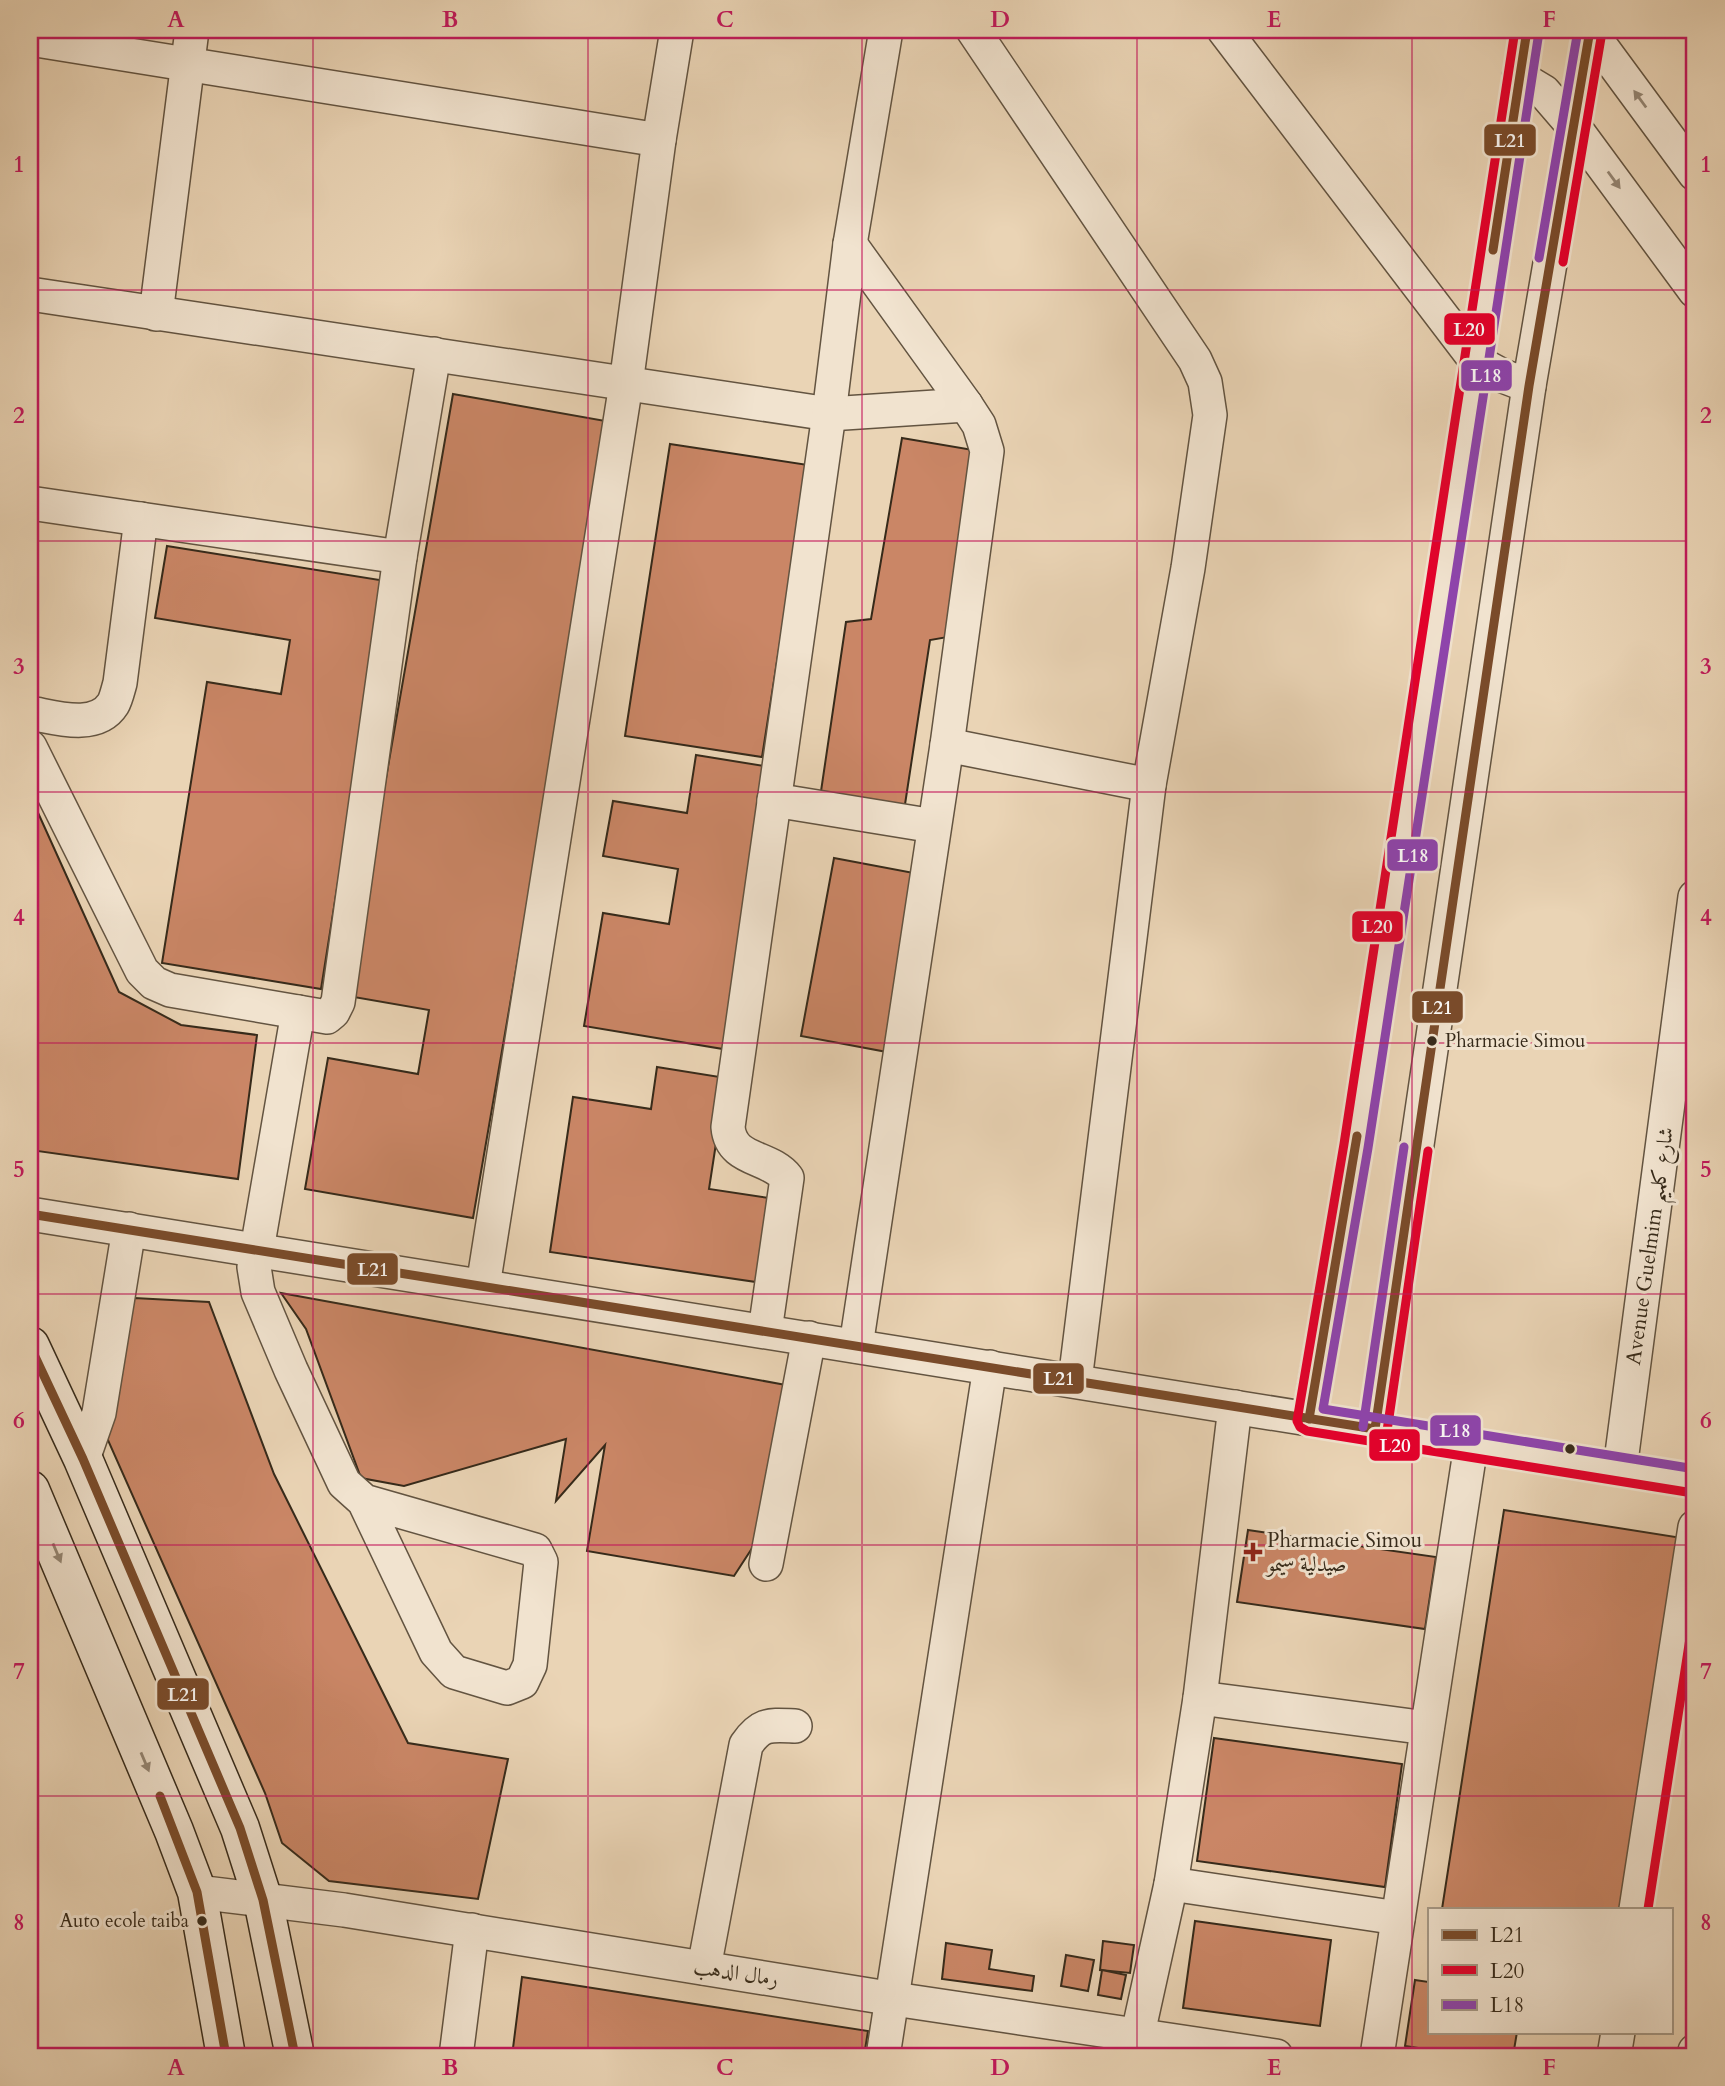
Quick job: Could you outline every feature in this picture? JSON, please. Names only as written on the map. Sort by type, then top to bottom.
[{"type":"street","points":[[156,314],[192,30]]},
{"type":"street","points":[[483,1286],[626,384],[659,140],[677,30]]},
{"type":"street","points":[[765,1331],[787,1178],[779,1171],[734,1148],[729,1139],[728,1127],[830,414],[850,244],[886,30]]},
{"type":"street","points":[[973,30],[1195,360],[1205,382],[1210,415],[1188,568],[1149,785],[1075,1381]]},
{"type":"street","points":[[1224,30],[1477,362],[1529,386]]},
{"type":"street","points":[[1310,1419],[1356,1146],[1527,30]]},
{"type":"street","points":[[1375,1429],[1529,386],[1590,30]]},
{"type":"street","points":[[1590,30],[1695,174]]},
{"type":"street","points":[[30,40],[659,140]]},
{"type":"street","points":[[1518,77],[1544,92],[1575,128],[1695,291]]},
{"type":"street","points":[[850,244],[966,405],[979,425],[987,451],[947,745],[856,1346]]},
{"type":"street","points":[[30,294],[830,414],[966,405]]},
{"type":"street","points":[[30,747],[142,971],[154,983],[170,990],[327,1017],[333,1012],[338,1002],[400,557],[434,354]]},
{"type":"street","points":[[30,503],[400,557]]},
{"type":"street","points":[[30,713],[75,721],[97,718],[113,705],[120,683],[141,519]]},
{"type":"street","points":[[947,745],[1149,785]]},
{"type":"street","points":[[774,800],[934,826]]},
{"type":"street","name":"Avenue Guelmim شارع كلميم","points":[[1620,1469],[1695,897]]},
{"type":"street","points":[[298,1012],[254,1267],[258,1292],[344,1483],[364,1501],[436,1653],[454,1672],[507,1688],[522,1682],[530,1665],[541,1562],[535,1550],[364,1501]]},
{"type":"street","points":[[30,1214],[1695,1481]]},
{"type":"street","points":[[83,1459],[99,1413],[129,1229]]},
{"type":"street","points":[[766,1564],[808,1338]]},
{"type":"street","points":[[30,1346],[83,1459],[236,1816],[263,1900],[295,2056]]},
{"type":"street","points":[[883,2056],[990,1367]]},
{"type":"street","points":[[1134,2046],[1171,1884],[1200,1698],[1235,1407]]},
{"type":"street","points":[[1377,2056],[1471,1445]]},
{"type":"street","points":[[30,1490],[174,1831],[197,1892],[226,2056]]},
{"type":"street","points":[[1636,1908],[1686,1644],[1695,1527]]},
{"type":"street","points":[[1200,1698],[1427,1728]]},
{"type":"street","points":[[704,1968],[746,1745],[754,1733],[766,1725],[795,1726]]},
{"type":"street","points":[[1171,1884],[1398,1918]]},
{"type":"street","name":"رمال الدهب","points":[[197,1892],[344,1910],[894,1998],[1134,2046],[1276,2056]]},
{"type":"street","points":[[456,2056],[472,1930]]},
{"type":"street","points":[[1614,2056],[1618,2034]]},
{"type":"street","points":[[1694,2056],[1695,2051]]},
{"type":"building","points":[[453,394],[611,422],[473,1218],[305,1189],[328,1058],[418,1074],[429,1010],[348,996]]},
{"type":"building","points":[[902,438],[979,451],[948,637],[930,640],[904,811],[820,798],[846,622],[871,619]]},
{"type":"building","points":[[670,444],[808,465],[762,757],[625,736]]},
{"type":"building","points":[[167,546],[386,581],[321,989],[162,963],[207,682],[281,694],[290,640],[155,618]]},
{"type":"building","points":[[696,755],[770,767],[723,1049],[584,1026],[603,913],[669,924],[678,869],[603,856],[613,801],[687,813]]},
{"type":"building","points":[[30,795],[119,992],[181,1025],[257,1035],[238,1179],[30,1150]]},
{"type":"building","points":[[834,858],[919,874],[887,1052],[801,1036]]},
{"type":"building","points":[[657,1067],[726,1078],[709,1189],[776,1199],[763,1283],[550,1252],[573,1097],[651,1109]]},
{"type":"building","points":[[281,1293],[786,1385],[758,1539],[734,1576],[587,1551],[605,1445],[556,1501],[566,1439],[404,1486],[361,1478],[306,1329]]},
{"type":"building","points":[[134,1298],[209,1302],[274,1474],[408,1743],[508,1759],[478,1899],[329,1881],[282,1843],[265,1793],[107,1438],[120,1387],[123,1333]]},
{"type":"building","points":[[1504,1510],[1682,1538],[1625,1908],[1442,1908]]},
{"type":"building","points":[[1248,1530],[1436,1557],[1425,1629],[1237,1602]]},
{"type":"building","points":[[1214,1738],[1402,1764],[1385,1887],[1197,1861]]},
{"type":"building","points":[[1195,1921],[1331,1940],[1320,2026],[1183,2008]]},
{"type":"building","points":[[1103,1941],[1134,1945],[1130,1973],[1100,1970]]},
{"type":"building","points":[[946,1943],[992,1950],[989,1969],[1034,1976],[1032,1991],[942,1979]]},
{"type":"building","points":[[1066,1955],[1094,1960],[1088,1991],[1061,1986]]},
{"type":"building","points":[[1102,1970],[1126,1975],[1121,1999],[1098,1995]]},
{"type":"building","points":[[522,1977],[868,2031],[864,2056],[512,2056]]},
{"type":"building","points":[[1415,1980],[1428,1982],[1428,2034],[1517,2034],[1513,2056],[1471,2056],[1405,2046]]},
{"type":"transit line","name":"L20","points":[[1515,30],[1344,1144],[1297,1421],[1300,1427],[1307,1431],[1693,1493]]},
{"type":"transit line","name":"L21","points":[[1493,250],[1527,30]]},
{"type":"transit line","name":"L18","points":[[1539,258],[1578,30]]},
{"type":"transit line","name":"L21","points":[[30,1214],[1375,1429],[1529,386],[1590,30]]},
{"type":"transit line","name":"L18","points":[[1539,32],[1368,1148],[1323,1409],[1695,1469]]},
{"type":"transit line","name":"L20","points":[[1563,262],[1602,32]]},
{"type":"transit line","name":"L21","points":[[1309,1419],[1357,1136]]},
{"type":"transit line","name":"L18","points":[[1363,1427],[1404,1147]]},
{"type":"transit line","name":"L20","points":[[1387,1431],[1428,1151]]},
{"type":"transit line","name":"L21","points":[[30,1346],[83,1459],[240,1828],[263,1900],[295,2056]]},
{"type":"transit line","name":"L20","points":[[1648,1908],[1695,1606]]},
{"type":"transit line","name":"L21","points":[[160,1796],[197,1892],[226,2056]]},
{"type":"place","name":"Pharmacie Simou","points":[[1432,1041]]},
{"type":"place","name":"Pharmacie Simou صيدلية سيمو","points":[[1253,1552]]},
{"type":"place","name":"Auto ecole taiba","points":[[202,1921]]}]
